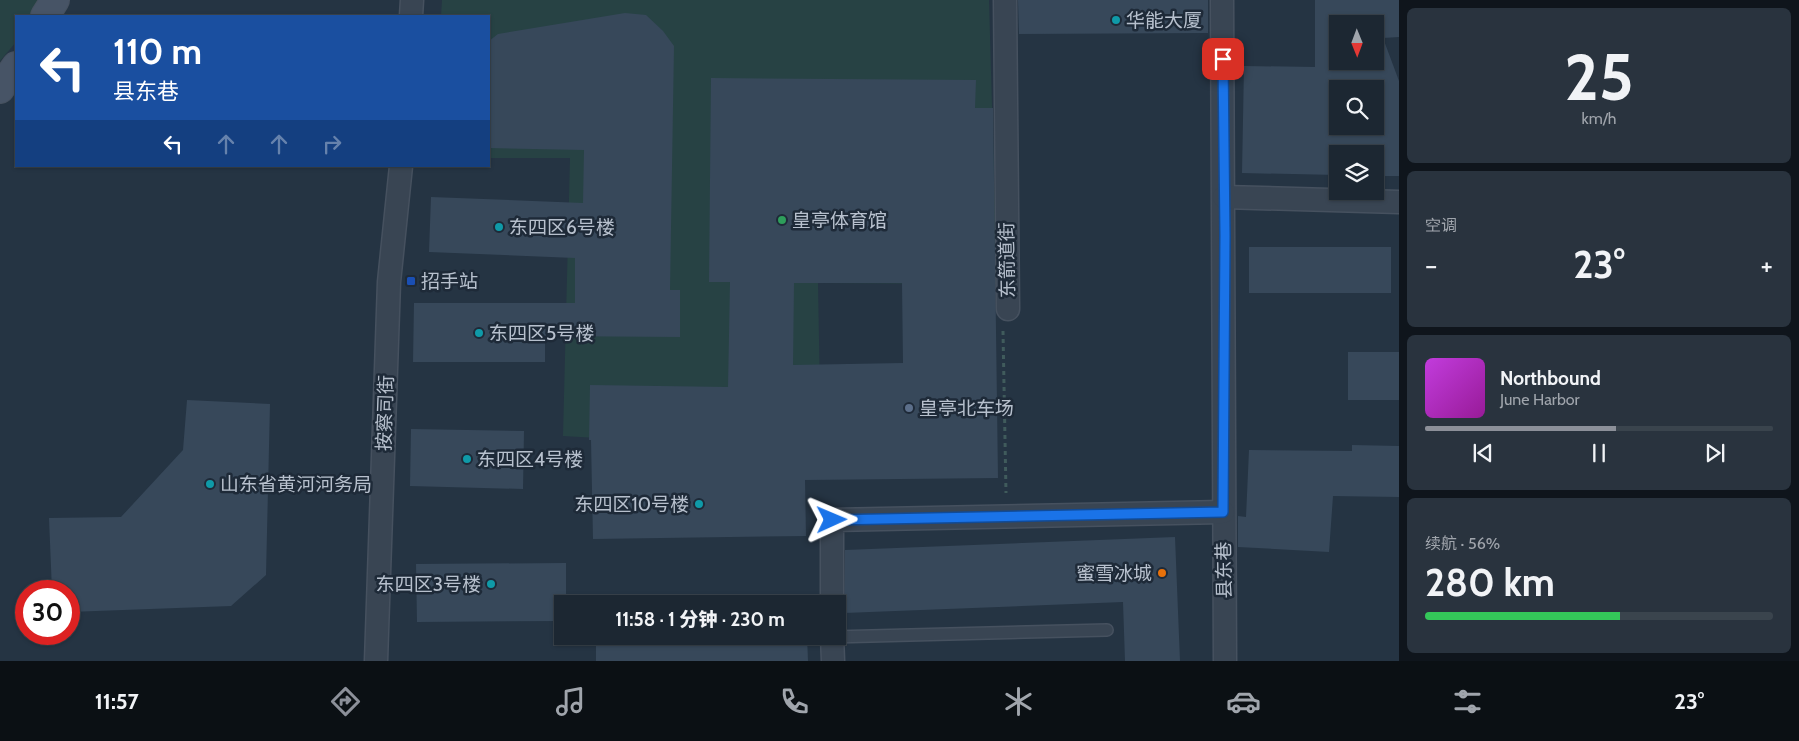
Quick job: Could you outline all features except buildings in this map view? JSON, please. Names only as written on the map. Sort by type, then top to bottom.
[{"type":"main road","points":[[46,15],[55,0]]},
{"type":"main road","points":[[0,89],[15,67]]},
{"type":"street","points":[[412,0],[412,15]]},
{"type":"street","name":"东箭道街","points":[[1005,0],[1008,309]]},
{"type":"street","name":"县东巷","points":[[1222,0],[1225,661]]},
{"type":"street","name":"按察司街","points":[[376,661],[389,282],[401,167]]},
{"type":"street","points":[[1224,197],[1399,202]]},
{"type":"street","points":[[832,595],[832,520],[1223,512]]},
{"type":"street","points":[[832,645],[832,661]]},
{"type":"lane","points":[[846,637],[1107,630]]},
{"type":"path","name":"东箭道街","points":[[1006,516],[1002,310],[1008,309]]},
{"type":"green space","points":[[0,0],[40,0],[38,15],[15,15],[15,43],[0,61]]},
{"type":"green space","name":"皇亭体育馆","points":[[442,0],[989,0],[997,284],[818,283],[821,451],[563,436],[570,158],[490,158],[490,15],[441,15]]},
{"type":"place","name":"华能大厦","points":[[1116,20]]},
{"type":"place","name":"皇亭体育馆","points":[[782,220]]},
{"type":"place","name":"东四区6号楼","points":[[499,227]]},
{"type":"place","name":"招手站","points":[[411,281]]},
{"type":"place","name":"东四区5号楼","points":[[479,333]]},
{"type":"place","name":"皇亭北车场","points":[[909,408]]},
{"type":"place","name":"东四区4号楼","points":[[467,459]]},
{"type":"place","name":"山东省黄河河务局","points":[[210,484]]},
{"type":"place","name":"东四区10号楼","points":[[699,504]]},
{"type":"place","name":"蜜雪冰城","points":[[1162,573]]},
{"type":"place","name":"东四区3号楼","points":[[491,584]]},
{"type":"route","points":[[832,520],[1223,512],[1225,236],[1223,59]]}]
